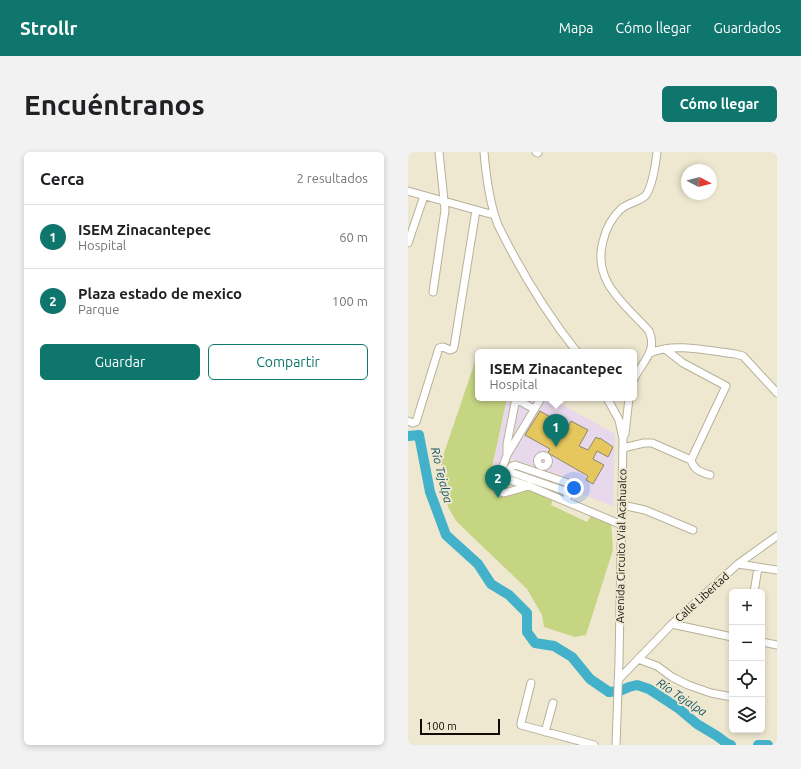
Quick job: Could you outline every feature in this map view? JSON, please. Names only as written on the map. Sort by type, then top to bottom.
[{"type":"street","points":[[433,292],[444,210],[439,152]]},
{"type":"street","points":[[484,152],[494,215],[540,301],[575,349]]},
{"type":"street","points":[[637,374],[650,353],[652,340],[649,331],[611,290],[603,274],[600,256],[605,235],[613,219],[626,205],[643,197],[648,191],[657,152]]},
{"type":"street","points":[[408,190],[424,196],[494,215]]},
{"type":"street","points":[[408,243],[424,196]]},
{"type":"street","points":[[408,421],[413,423],[416,422],[439,348],[443,347],[450,350],[454,347],[476,210]]},
{"type":"street","points":[[650,353],[665,349],[677,348],[743,356],[777,393]]},
{"type":"street","points":[[665,349],[683,363],[726,386],[691,460],[697,471],[710,476]]},
{"type":"street","points":[[516,401],[507,444],[504,473],[498,481],[498,491],[501,493],[528,486],[534,476],[537,461]]},
{"type":"street","points":[[520,401],[534,409]]},
{"type":"street","points":[[507,455],[539,401]]},
{"type":"street","name":"Avenida Circuito Vial Acahualco","points":[[609,401],[619,420],[623,438],[616,745]]},
{"type":"street","points":[[623,438],[629,401]]},
{"type":"street","points":[[623,448],[648,442],[691,460]]},
{"type":"street","points":[[504,473],[534,476],[571,484]]},
{"type":"street","points":[[504,473],[528,486],[622,524]]},
{"type":"street","points":[[534,476],[565,491],[568,495],[567,502]]},
{"type":"street","points":[[622,505],[645,510],[693,530]]},
{"type":"street","name":"Calle Libertad","points":[[618,683],[672,624],[738,564],[777,536]]},
{"type":"street","points":[[738,564],[777,570]]},
{"type":"street","points":[[754,589],[758,568]]},
{"type":"street","points":[[672,624],[729,636]]},
{"type":"street","points":[[765,643],[777,645]]},
{"type":"street","points":[[619,661],[636,662],[657,666],[672,677],[688,685],[711,693],[729,696]]},
{"type":"street","points":[[531,683],[521,724],[522,726],[594,745]]},
{"type":"street","points":[[545,732],[553,703]]},
{"type":"shaded area","points":[[506,401],[555,401],[615,434],[613,506],[574,491],[577,481],[512,459],[506,470],[493,466]]},
{"type":"green space","points":[[475,362],[475,401],[506,401],[492,468],[497,473],[491,483],[501,496],[523,490],[533,491],[553,499],[551,505],[587,522],[591,516],[611,521],[613,550],[586,635],[575,637],[544,627],[542,615],[527,589],[457,522],[449,509],[445,497],[442,482],[441,462]]},
{"type":"building","points":[[540,411],[568,427],[571,421],[588,430],[579,446],[588,450],[596,437],[613,447],[608,457],[597,451],[593,459],[604,465],[593,484],[586,480],[588,476],[548,453],[550,449],[525,435]]},
{"type":"waterway","name":"Río Tejalpa","points":[[408,436],[419,435],[430,492],[446,535],[478,564],[491,584],[509,595],[527,613],[527,632],[535,643],[554,646],[572,657],[590,679],[609,692],[620,691],[637,685],[649,689],[678,708],[697,724],[731,745]]},
{"type":"waterway","name":"Río Tejalpa","points":[[758,745],[768,745]]},
{"type":"place","name":"ISEM Zinacantepec","points":[[556,447]]},
{"type":"place","name":"Plaza estado de mexico","points":[[498,498]]}]
